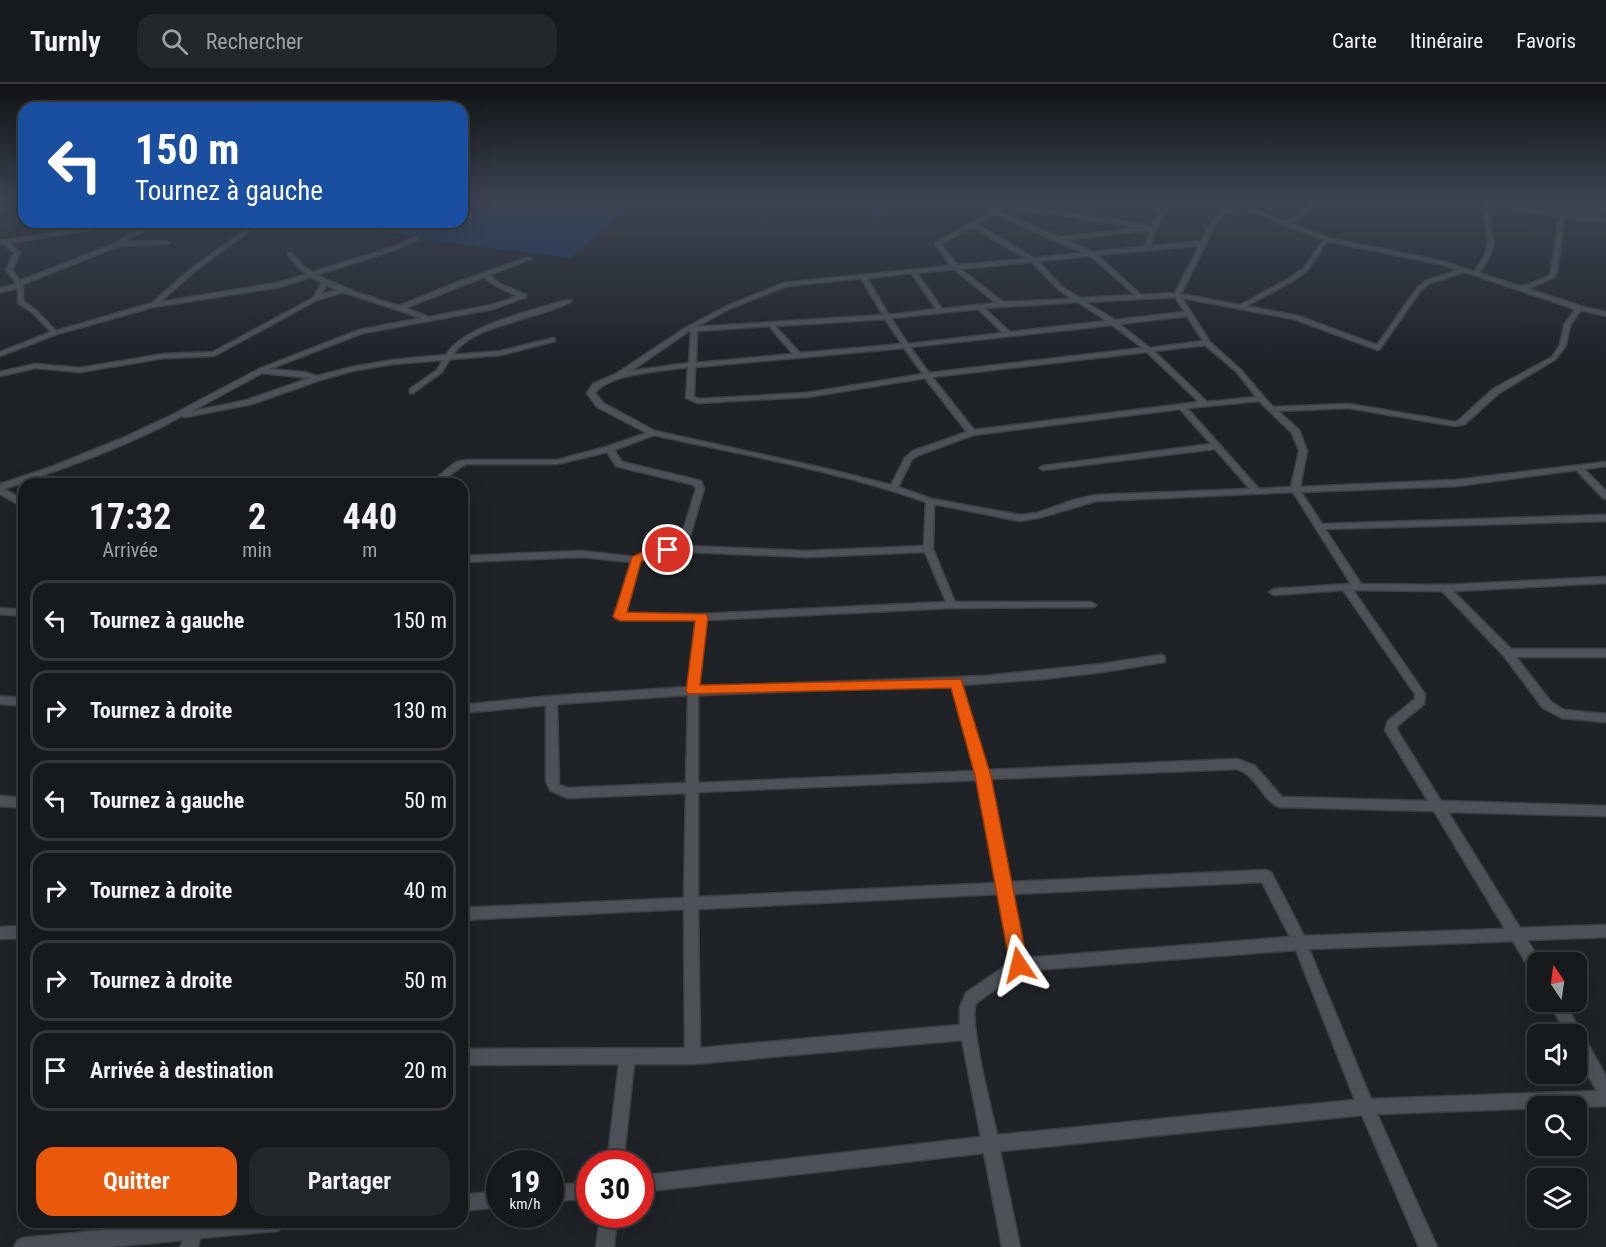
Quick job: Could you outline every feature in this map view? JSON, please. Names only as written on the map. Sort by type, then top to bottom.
[{"type":"street","points":[[16,255],[8,271],[9,275],[20,284]]},
{"type":"street","points":[[0,290],[90,255]]},
{"type":"street","points":[[152,305],[214,255]]},
{"type":"street","points":[[291,255],[325,283],[429,318]]},
{"type":"street","points":[[0,354],[55,333],[152,305],[266,288],[314,276],[371,255]]},
{"type":"street","points":[[946,255],[956,268],[1002,304]]},
{"type":"street","points":[[1025,255],[1035,261],[1053,281],[1075,299],[1113,321],[1149,350],[1205,404]]},
{"type":"street","points":[[1090,255],[786,284],[729,307],[691,329],[619,376],[592,389],[594,400],[653,433],[827,471],[893,488],[930,501],[1026,518],[1080,500],[1484,481],[1606,464]]},
{"type":"street","points":[[1093,255],[1138,295]]},
{"type":"street","points":[[1177,295],[1197,255]]},
{"type":"street","points":[[1242,306],[1305,270],[1315,255]]},
{"type":"street","points":[[1399,255],[1466,270],[1579,308],[1606,314]]},
{"type":"street","points":[[1476,273],[1490,255]]},
{"type":"street","points":[[1523,289],[1551,277],[1557,255]]},
{"type":"street","points":[[402,308],[484,274],[528,259]]},
{"type":"street","points":[[691,329],[885,317],[1002,304],[1138,295],[1177,295],[1296,317],[1377,348],[1419,289],[1428,282],[1466,270]]},
{"type":"street","points":[[913,272],[940,311]]},
{"type":"street","points":[[28,478],[92,455],[175,417],[261,370],[361,331],[493,307],[524,296],[498,285],[484,274]]},
{"type":"street","points":[[863,276],[885,317],[925,375],[972,433]]},
{"type":"street","points":[[315,299],[325,283]]},
{"type":"street","points":[[20,284],[20,302],[34,311],[55,333]]},
{"type":"street","points":[[0,374],[35,366],[80,370],[164,356],[214,354],[315,299],[344,290]]},
{"type":"street","points":[[1177,295],[1207,343],[1239,371],[1261,399],[1296,432],[1303,452],[1295,489],[1358,587]]},
{"type":"street","points":[[413,391],[440,371],[457,345],[478,332],[569,301]]},
{"type":"street","points":[[980,306],[1008,334]]},
{"type":"street","points":[[1271,409],[1334,404],[1455,424],[1462,422],[1496,391],[1554,358],[1563,345],[1567,325],[1579,308]]},
{"type":"street","points":[[619,376],[691,365],[905,346],[1188,314]]},
{"type":"street","points":[[771,325],[798,355]]},
{"type":"street","points":[[691,329],[690,398],[698,401],[807,395],[925,375],[1207,343]]},
{"type":"street","points":[[175,417],[249,402],[317,378],[385,363],[501,353],[553,340]]},
{"type":"street","points":[[261,370],[304,374],[317,378]]},
{"type":"street","points":[[893,488],[909,458],[916,453],[972,433],[1261,399]]},
{"type":"street","points":[[1183,408],[1256,490]]},
{"type":"street","points":[[441,478],[459,464],[467,462],[557,462],[609,449],[653,433]]},
{"type":"street","points":[[1044,468],[1217,446]]},
{"type":"street","points":[[609,449],[619,464],[698,483],[700,489],[682,549]]},
{"type":"street","points":[[1578,468],[1606,496]]},
{"type":"street","points":[[0,488],[18,482]]},
{"type":"street","points":[[0,488],[18,500]]},
{"type":"street","points":[[930,501],[928,549],[952,605]]},
{"type":"street","points":[[1320,527],[1606,518]]},
{"type":"street","points":[[468,559],[582,554],[636,560],[653,552],[682,549],[830,555],[928,549]]},
{"type":"street","points":[[636,560],[620,617],[702,617],[952,605],[1091,605]]},
{"type":"street","points":[[1274,592],[1346,587],[1445,588],[1606,580]]},
{"type":"street","points":[[1346,587],[1420,694],[1420,701],[1392,724],[1391,730],[1528,952]]},
{"type":"street","points":[[1445,588],[1508,652],[1546,705],[1554,711],[1606,718]]},
{"type":"street","points":[[0,611],[18,612]]},
{"type":"street","points":[[693,1056],[691,905],[694,787],[693,691],[702,617]]},
{"type":"street","points":[[1508,652],[1606,653]]},
{"type":"street","points":[[468,708],[551,700],[693,691],[956,683],[1097,670],[1160,659]]},
{"type":"street","points":[[956,683],[983,776],[1019,965]]},
{"type":"street","points":[[0,700],[18,702]]},
{"type":"street","points":[[551,700],[552,782],[555,788],[567,793],[1237,764],[1246,765],[1254,771],[1279,802],[1606,811]]},
{"type":"street","points":[[0,801],[18,802]]},
{"type":"street","points":[[468,914],[691,905],[1261,875],[1270,880],[1300,943],[1366,1107],[1428,1247]]},
{"type":"street","points":[[1011,1247],[968,1032],[968,1007],[971,998],[1019,965],[1300,943],[1606,931]]},
{"type":"street","points":[[0,933],[18,932]]},
{"type":"street","points":[[468,1057],[693,1056],[968,1032]]},
{"type":"street","points":[[1587,1056],[1606,1091]]},
{"type":"street","points":[[617,1150],[627,1057]]},
{"type":"street","points":[[654,1182],[992,1144],[1366,1107],[1606,1098]]},
{"type":"street","points":[[468,1202],[486,1200]]},
{"type":"street","points":[[23,1247],[122,1230],[191,1239],[247,1228]]},
{"type":"street","points":[[605,1247],[607,1228]]},
{"type":"shaded area","points":[[549,255],[574,255],[571,258]]},
{"type":"route","points":[[668,550],[646,554],[636,560],[620,617],[702,617],[693,691],[956,683],[983,776],[1019,965]]}]
